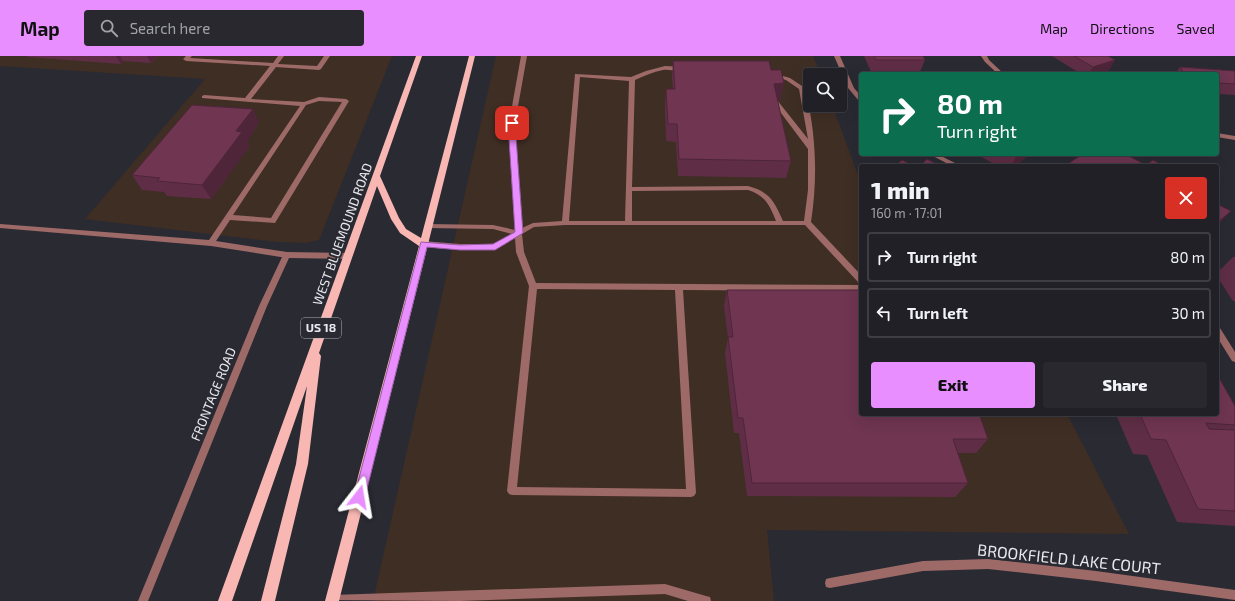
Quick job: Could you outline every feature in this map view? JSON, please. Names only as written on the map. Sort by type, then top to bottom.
[{"type":"main road","name":"WEST BLUEMOUND ROAD","points":[[225,601],[419,56]]},
{"type":"main road","points":[[465,56],[467,74]]},
{"type":"main road","points":[[332,600],[472,56]]},
{"type":"main road","points":[[377,176],[395,219],[403,231],[424,244]]},
{"type":"main road","points":[[268,601],[302,464],[319,336]]},
{"type":"street","points":[[189,56],[186,59],[319,68],[327,56]]},
{"type":"street","points":[[247,100],[282,56]]},
{"type":"street","points":[[524,56],[512,123],[520,252],[533,286],[512,491],[691,493],[679,286]]},
{"type":"street","points":[[837,56],[851,88],[859,98]]},
{"type":"street","points":[[984,56],[987,61],[999,72]]},
{"type":"street","points":[[565,223],[577,75],[632,79],[648,72],[665,68],[688,69]]},
{"type":"street","points":[[766,74],[788,79],[802,88],[808,108],[813,180],[807,223]]},
{"type":"street","points":[[628,223],[632,79]]},
{"type":"street","points":[[204,97],[304,104],[319,99],[346,101],[273,221],[229,217]]},
{"type":"street","points":[[775,101],[811,148]]},
{"type":"street","points":[[211,243],[304,104]]},
{"type":"street","points":[[1219,135],[1235,138]]},
{"type":"street","points":[[936,156],[954,164]]},
{"type":"street","points":[[629,189],[748,188],[758,190],[768,196],[781,223]]},
{"type":"street","points":[[424,244],[460,248],[495,247],[533,225],[565,223],[807,223],[859,278]]},
{"type":"street","points":[[0,226],[211,243],[287,255],[348,256]]},
{"type":"street","points":[[428,226],[493,226],[519,233]]},
{"type":"street","name":"FRONTAGE ROAD","points":[[143,601],[263,306],[287,255]]},
{"type":"street","points":[[533,286],[859,288]]},
{"type":"street","points":[[1219,333],[1235,359]]},
{"type":"street","name":"BROOKFIELD LAKE COURT","points":[[830,583],[923,566],[988,564],[1235,594]]},
{"type":"street","points":[[332,600],[455,598],[665,589],[706,601]]},
{"type":"shaded area","points":[[0,56],[392,56],[319,240],[306,243],[278,242],[85,219],[205,79],[0,66]]},
{"type":"shaded area","points":[[496,56],[813,56],[818,68],[803,68],[803,112],[835,112],[859,178],[859,416],[1068,416],[1129,534],[767,530],[774,601],[373,601]]},
{"type":"building","points":[[874,56],[923,56],[925,60],[876,60]]},
{"type":"building","points":[[1074,56],[1108,56],[1115,60],[1093,67]]},
{"type":"building","points":[[673,61],[769,61],[771,70],[781,70],[784,83],[774,84],[791,161],[679,159],[677,124],[668,124],[666,89],[675,89]]},
{"type":"building","points":[[1180,67],[1235,71],[1235,84],[1219,83],[1219,72],[1184,72]]},
{"type":"building","points":[[192,105],[253,109],[236,131],[242,132],[202,185],[157,181],[160,178],[132,175]]},
{"type":"building","points":[[1080,156],[1129,156],[1144,164],[1071,164],[1069,163]]},
{"type":"building","points":[[927,159],[937,164],[922,164]]},
{"type":"building","points":[[902,160],[910,164],[897,164]]},
{"type":"building","points":[[1153,160],[1160,164],[1147,164]]},
{"type":"building","points":[[1219,205],[1231,211],[1219,221]]},
{"type":"building","points":[[727,290],[859,290],[859,416],[980,416],[988,439],[953,439],[968,483],[752,483],[743,418],[738,418],[728,337],[733,337]]},
{"type":"building","points":[[1219,378],[1235,406],[1235,425],[1206,423],[1209,429],[1235,430],[1235,511],[1198,509],[1166,440],[1151,439],[1141,416],[1219,416]]},
{"type":"route","points":[[359,497],[424,244],[460,248],[495,247],[519,233],[512,123]]}]
